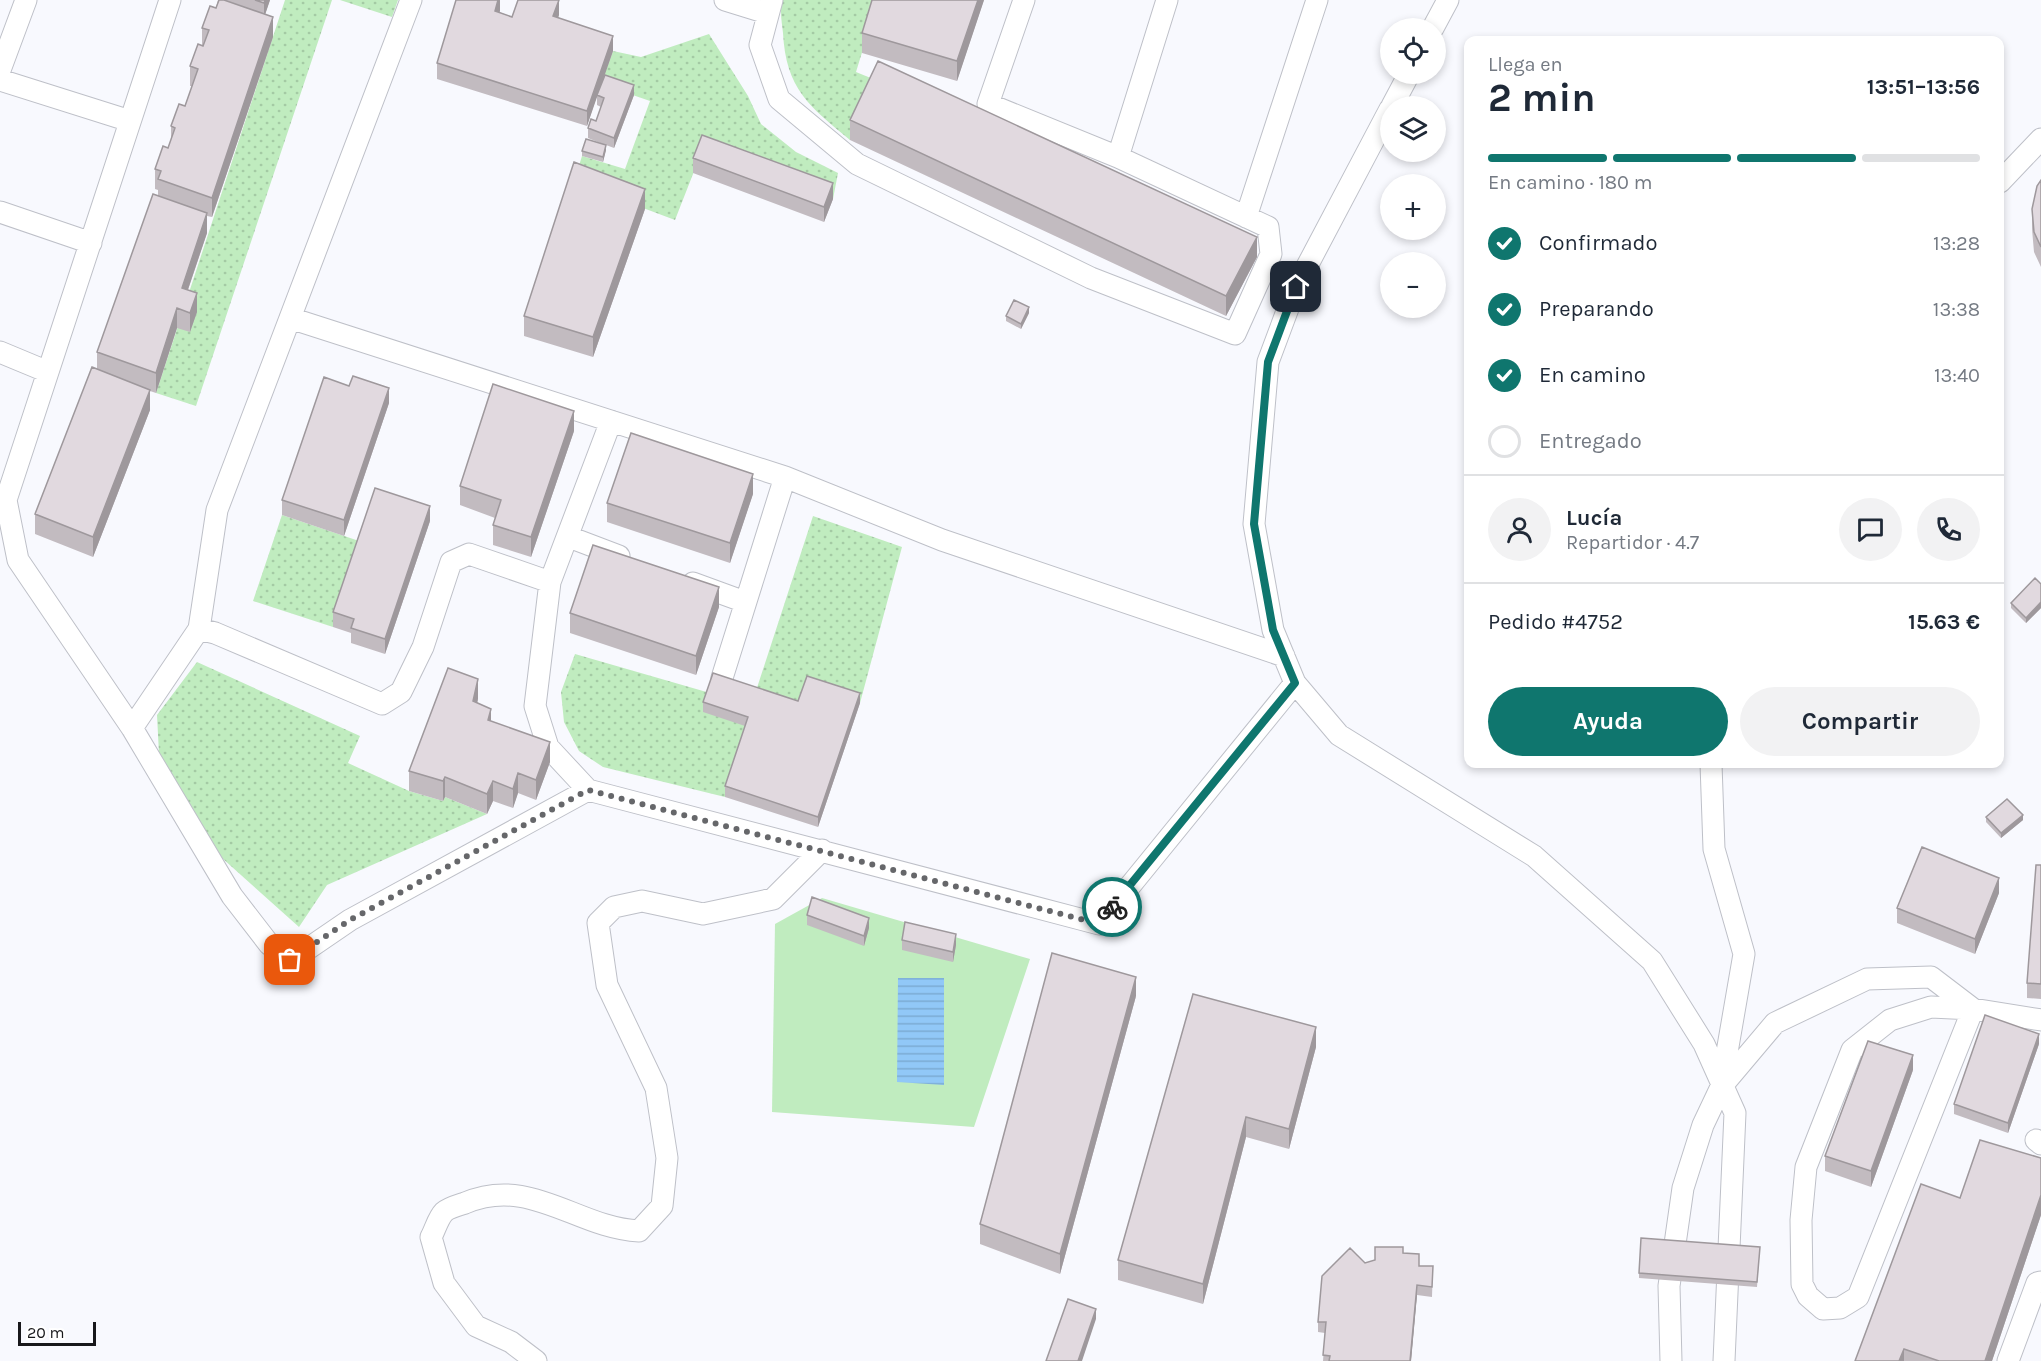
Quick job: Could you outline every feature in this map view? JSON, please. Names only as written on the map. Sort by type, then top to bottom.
[{"type":"street","points":[[0,70],[26,0]]},
{"type":"street","points":[[170,0],[48,372],[3,497],[18,560],[132,728],[232,896],[269,945],[290,960],[350,920],[588,790]]},
{"type":"street","points":[[132,728],[199,629],[217,510],[411,0]]},
{"type":"street","points":[[725,0],[770,7],[760,45],[779,99],[857,164],[1091,278],[1235,334],[1271,254],[1268,227],[1118,158],[988,104],[1024,0]]},
{"type":"street","points":[[1118,158],[1167,0]]},
{"type":"street","points":[[1246,217],[1317,0]]},
{"type":"street","points":[[1438,18],[1448,0]]},
{"type":"street","points":[[0,80],[130,121]]},
{"type":"street","points":[[1380,129],[1296,287],[1268,362],[1254,524],[1273,630],[1295,683],[1339,735],[1534,856],[1652,961],[1704,1044],[1721,1087],[1735,1113],[1724,1361]]},
{"type":"street","points":[[2004,178],[2041,139]]},
{"type":"street","points":[[0,212],[91,243]]},
{"type":"street","points":[[290,318],[785,477],[942,540],[1284,656]]},
{"type":"street","points":[[0,352],[48,372]]},
{"type":"street","points":[[611,421],[569,537],[550,582],[535,706],[548,747],[588,790],[1099,924],[1295,683]]},
{"type":"street","points":[[722,678],[785,477]]},
{"type":"street","points":[[569,537],[635,561]]},
{"type":"street","points":[[199,629],[216,633],[382,704],[401,692],[410,674],[423,647],[451,562],[469,554],[550,582]]},
{"type":"street","points":[[679,578],[745,602]]},
{"type":"street","points":[[1711,768],[1714,849],[1744,954],[1721,1087]]},
{"type":"street","points":[[536,1361],[511,1342],[476,1326],[444,1283],[431,1237],[444,1212],[484,1195],[543,1200],[617,1230],[639,1231],[662,1206],[667,1158],[656,1088],[607,985],[598,923],[614,907],[642,901],[703,914],[773,899],[822,850]]},
{"type":"street","points":[[1671,1361],[1669,1286],[1683,1188],[1703,1125],[1721,1087],[1775,1023],[1867,979],[1931,976],[1972,1009]]},
{"type":"street","points":[[1972,1009],[1858,1297],[1840,1308],[1823,1309],[1808,1296],[1802,1284],[1801,1220],[1806,1167],[1852,1050],[1890,1020],[1931,1007],[1972,1009],[2041,1020]]},
{"type":"street","points":[[2008,1361],[2037,1283],[2041,1282]]},
{"type":"green space","points":[[285,0],[332,0],[196,406],[156,393]]},
{"type":"green space","points":[[340,0],[398,0],[392,17]]},
{"type":"green space","points":[[783,0],[878,0],[856,72],[878,81],[850,140],[812,106],[802,95],[795,82],[785,52],[781,16]]},
{"type":"green space","points":[[709,34],[748,96],[761,124],[796,152],[838,173],[833,199],[702,151],[675,220],[574,182],[582,156],[625,169],[650,101],[601,84],[613,51],[641,57]]},
{"type":"green space","points":[[282,515],[362,542],[333,627],[253,601]]},
{"type":"green space","points":[[813,516],[902,547],[860,703],[807,686],[798,711],[754,697]]},
{"type":"green space","points":[[575,654],[710,693],[748,727],[725,797],[603,767],[579,751],[564,722],[561,692]]},
{"type":"green space","points":[[197,662],[360,736],[348,763],[409,791],[443,801],[445,797],[487,814],[327,885],[299,927],[222,858],[159,754],[157,715]]},
{"type":"green space","points":[[822,898],[1030,959],[974,1127],[772,1112],[775,924]]},
{"type":"water","points":[[898,978],[944,978],[944,1085],[897,1082]]},
{"type":"building","points":[[219,0],[273,17],[212,198],[158,179],[161,171],[155,169],[163,146],[168,148],[175,128],[171,126],[179,104],[185,106],[198,69],[190,66],[198,44],[203,46],[209,30],[202,28],[210,6],[216,8]]},
{"type":"building","points":[[456,0],[498,0],[495,11],[512,17],[518,0],[559,0],[553,16],[613,36],[587,111],[437,63]]},
{"type":"building","points":[[872,0],[978,0],[957,61],[862,33]]},
{"type":"building","points":[[878,61],[1257,237],[1226,296],[850,120]]},
{"type":"building","points":[[605,75],[634,85],[614,138],[588,128],[591,119],[596,121],[604,98],[597,95]]},
{"type":"building","points":[[702,135],[833,183],[824,207],[693,158]]},
{"type":"building","points":[[586,139],[606,145],[603,157],[582,151]]},
{"type":"building","points":[[574,162],[645,189],[593,337],[524,316]]},
{"type":"building","points":[[2041,180],[2041,247],[2034,232],[2032,209],[2037,186]]},
{"type":"building","points":[[153,194],[207,213],[182,288],[197,293],[190,313],[177,308],[156,373],[97,352]]},
{"type":"building","points":[[1014,300],[1029,307],[1021,324],[1006,316]]},
{"type":"building","points":[[92,367],[150,390],[93,537],[35,514]]},
{"type":"building","points":[[353,376],[389,388],[344,520],[282,500],[324,377],[349,386]]},
{"type":"building","points":[[493,384],[574,411],[531,537],[493,525],[501,500],[460,486]]},
{"type":"building","points":[[631,433],[753,474],[730,543],[607,503]]},
{"type":"building","points":[[375,488],[430,506],[385,639],[351,628],[354,619],[333,612]]},
{"type":"building","points":[[593,545],[719,587],[696,656],[570,613]]},
{"type":"building","points":[[2035,578],[2041,584],[2041,602],[2026,618],[2011,603]]},
{"type":"building","points":[[448,668],[478,679],[473,701],[491,709],[488,720],[550,742],[536,780],[518,773],[513,789],[493,781],[487,794],[445,777],[443,781],[409,771]]},
{"type":"building","points":[[713,673],[798,701],[807,676],[860,693],[818,817],[725,786],[748,717],[703,702]]},
{"type":"building","points":[[2007,799],[2023,815],[2001,833],[1986,817]]},
{"type":"building","points":[[1922,847],[1999,878],[1975,939],[1897,908]]},
{"type":"building","points":[[2036,865],[2041,865],[2041,984],[2027,983]]},
{"type":"building","points":[[812,897],[869,918],[864,936],[807,915]]},
{"type":"building","points":[[905,922],[956,934],[953,952],[902,940]]},
{"type":"building","points":[[1052,953],[1136,977],[1060,1254],[980,1224]]},
{"type":"building","points":[[1193,994],[1316,1027],[1289,1129],[1246,1117],[1203,1284],[1118,1260]]},
{"type":"building","points":[[1985,1015],[2039,1034],[2008,1123],[1954,1104]]},
{"type":"building","points":[[1868,1041],[1913,1055],[1871,1171],[1825,1156]]},
{"type":"building","points":[[1980,1140],[2041,1158],[2041,1195],[1985,1361],[1939,1361],[1904,1349],[1899,1361],[1855,1361],[1921,1184],[1960,1198]]},
{"type":"building","points":[[1641,1238],[1760,1247],[1757,1282],[1639,1273]]},
{"type":"building","points":[[1375,1247],[1403,1247],[1403,1253],[1419,1254],[1419,1266],[1433,1266],[1432,1287],[1417,1285],[1410,1361],[1329,1361],[1330,1356],[1323,1355],[1326,1322],[1318,1322],[1322,1276],[1350,1248],[1365,1263],[1375,1260]]},
{"type":"building","points":[[1068,1299],[1096,1309],[1078,1361],[1046,1361]]},
{"type":"way so far","points":[[290,960],[350,920],[588,790],[1099,924],[1112,907]]},
{"type":"route","points":[[1112,907],[1295,683],[1273,630],[1254,524],[1268,362],[1296,287]]}]
